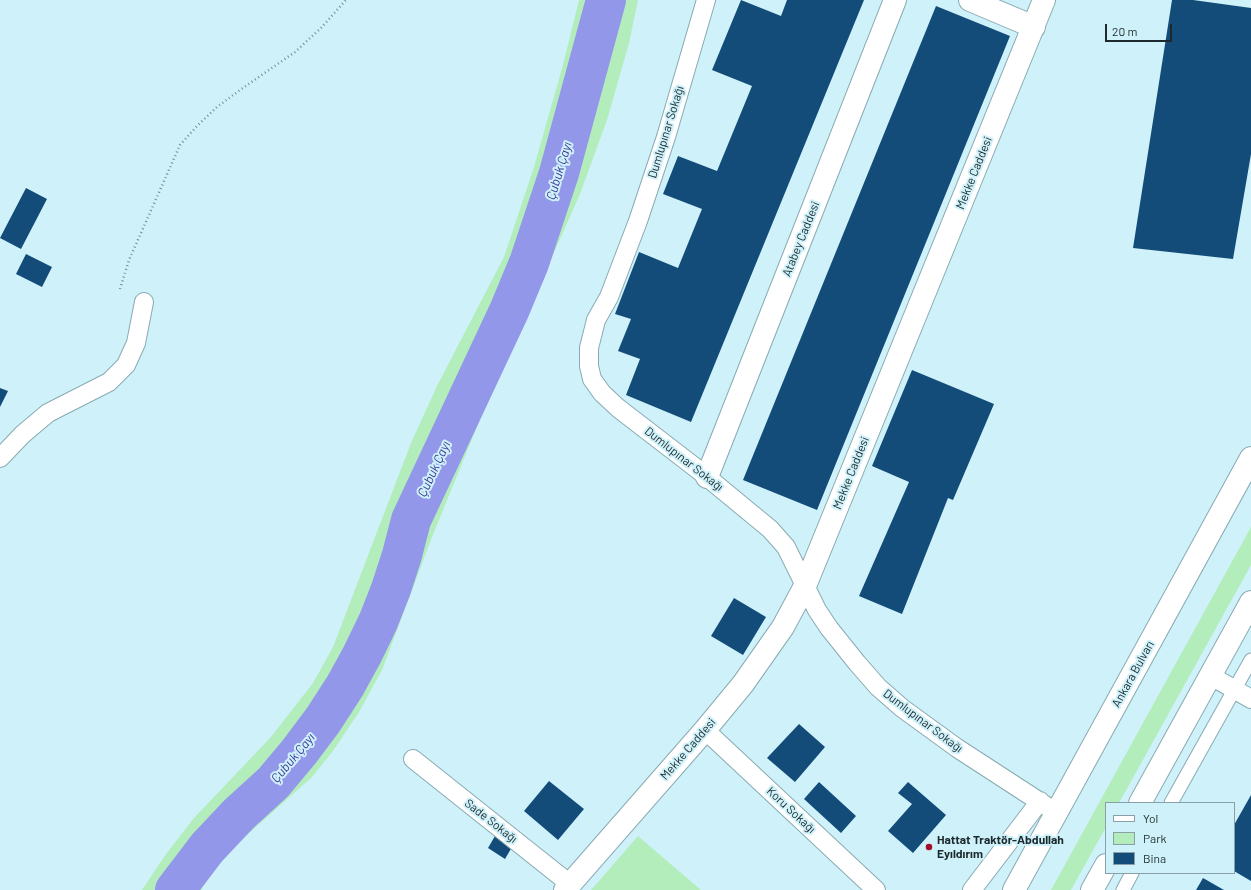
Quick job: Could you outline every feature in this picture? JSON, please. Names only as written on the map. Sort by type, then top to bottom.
[{"type":"street","name":"Dumlupınar Sokağı","points":[[706,0],[666,137],[645,200],[609,297],[596,320],[590,348],[589,366],[592,379],[602,393],[618,408],[707,477],[770,529],[786,547],[817,610],[842,646],[878,687],[902,708],[957,748],[1049,807]]},
{"type":"street","name":"Atabey Caddesi","points":[[707,477],[895,0]]},
{"type":"street","points":[[970,0],[1034,27]]},
{"type":"street","name":"Mekke Caddesi","points":[[568,887],[705,730],[748,678],[783,627],[805,586],[1044,0]]},
{"type":"street","points":[[0,458],[23,434],[48,413],[109,382],[126,364],[136,343],[144,302]]},
{"type":"street","name":"Ankara Bulvarı","points":[[1014,890],[1049,807],[1251,458]]},
{"type":"street","points":[[1141,802],[1251,602]]},
{"type":"street","points":[[1172,802],[1251,660]]},
{"type":"street","points":[[1210,676],[1251,699]]},
{"type":"street","name":"Koru Sokağı","points":[[705,730],[876,890]]},
{"type":"street","name":"Sade Sokağı","points":[[412,759],[568,887]]},
{"type":"street","points":[[972,890],[1049,807]]},
{"type":"street","points":[[1092,890],[1105,867]]},
{"type":"street","points":[[1123,890],[1131,874]]},
{"type":"path","points":[[120,289],[129,260],[180,145],[217,107],[295,52],[321,28],[346,0]]},
{"type":"green space","points":[[579,0],[638,0],[629,43],[607,120],[580,194],[479,422],[432,537],[382,670],[359,712],[333,751],[312,777],[229,851],[201,890],[142,890],[166,854],[194,818],[271,737],[313,683],[333,647],[411,443],[437,386],[504,257],[534,167],[563,65]]},
{"type":"green space","points":[[1251,527],[1251,565],[1120,802],[1105,802],[1105,829],[1071,890],[1051,890]]},
{"type":"green space","points":[[638,836],[701,890],[591,890]]},
{"type":"building","points":[[741,0],[781,16],[787,0],[864,0],[691,422],[626,395],[640,359],[618,351],[631,319],[615,314],[639,252],[678,268],[702,209],[663,194],[678,156],[717,171],[752,86],[712,70]]},
{"type":"building","points":[[1172,0],[1193,0],[1251,8],[1251,154],[1233,259],[1133,248]]},
{"type":"building","points":[[936,6],[1010,36],[817,510],[743,480]]},
{"type":"building","points":[[26,188],[47,199],[21,249],[0,238]]},
{"type":"building","points":[[26,254],[52,267],[42,287],[16,274]]},
{"type":"building","points":[[912,370],[994,404],[953,500],[948,498],[902,614],[859,596],[909,482],[872,466]]},
{"type":"building","points":[[0,388],[8,391],[0,407]]},
{"type":"building","points":[[734,598],[766,617],[743,655],[711,636]]},
{"type":"building","points":[[799,724],[825,747],[795,782],[767,758]]},
{"type":"building","points":[[549,781],[584,809],[558,840],[524,811]]},
{"type":"building","points":[[819,782],[856,816],[841,833],[804,799]]},
{"type":"building","points":[[908,782],[946,815],[913,853],[888,831],[912,804],[898,793]]},
{"type":"building","points":[[1251,795],[1251,881],[1235,872],[1235,823]]},
{"type":"building","points":[[495,836],[512,847],[505,859],[488,848]]},
{"type":"building","points":[[1203,878],[1224,890],[1196,890]]},
{"type":"waterway","name":"Çubuk Çayı","points":[[175,890],[207,848],[239,814],[273,783],[299,752],[323,720],[345,686],[378,622],[391,589],[411,520],[509,311],[529,263],[559,173],[606,0]]},
{"type":"place","name":"Hattat Traktör-Abdullah Eyıldırım","points":[[929,847]]}]
